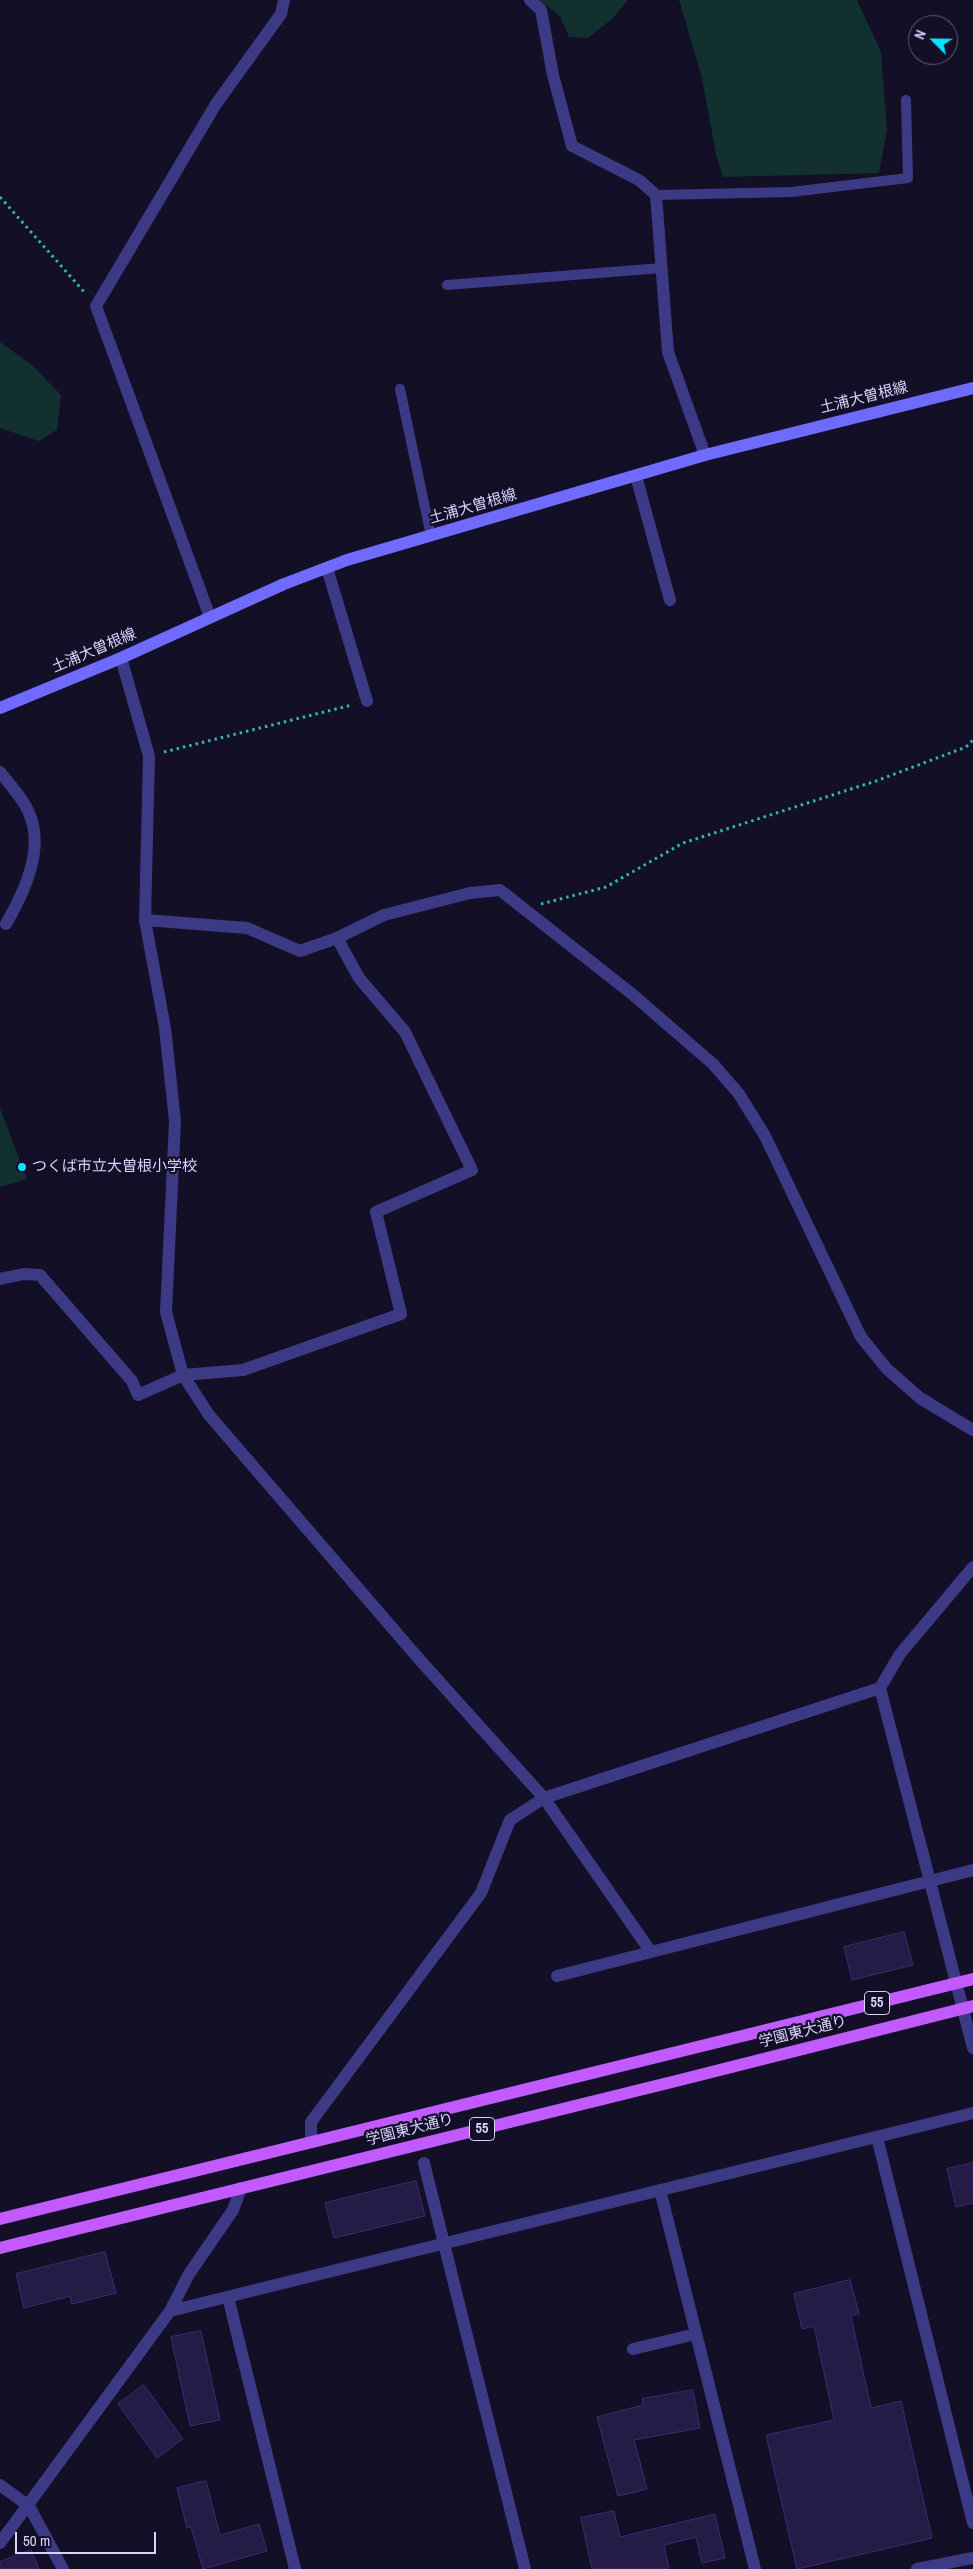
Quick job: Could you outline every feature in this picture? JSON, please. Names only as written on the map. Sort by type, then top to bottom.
[{"type":"main road","name":"土浦大曽根線","points":[[0,708],[121,658],[210,617],[327,568],[706,455],[973,388]]},
{"type":"main road","name":"学園東大通り","points":[[0,2219],[311,2140],[628,2066],[973,1979]]},
{"type":"main road","name":"学園東大通り","points":[[0,2248],[968,2007]]},
{"type":"street","points":[[210,617],[96,306],[216,104],[281,14],[284,0]]},
{"type":"street","points":[[530,0],[541,10],[553,76],[572,146],[639,180],[656,194],[668,352],[706,455]]},
{"type":"street","points":[[636,476],[670,600]]},
{"type":"street","points":[[327,568],[367,701]]},
{"type":"street","points":[[121,658],[149,756],[145,920],[166,1028],[174,1121],[166,1312],[183,1375],[209,1415],[419,1659],[544,1798],[651,1952]]},
{"type":"street","points":[[0,772],[29,813],[35,832],[30,868],[17,905],[3,928]]},
{"type":"street","points":[[145,920],[247,928],[300,951],[337,938],[384,915],[470,893],[500,890],[632,994],[713,1064],[739,1094],[765,1136],[861,1336],[887,1369],[920,1398],[973,1430]]},
{"type":"street","points":[[0,1279],[24,1274],[40,1276],[132,1381],[138,1395],[183,1375],[244,1370],[401,1314],[376,1212],[472,1170],[405,1032],[359,978],[337,938]]},
{"type":"street","points":[[311,2140],[311,2122],[316,2114],[481,1893],[510,1820],[544,1798],[880,1688],[900,1654],[973,1566]]},
{"type":"street","points":[[880,1688],[958,1983],[968,2007],[973,2048]]},
{"type":"street","points":[[557,1976],[973,1870]]},
{"type":"street","points":[[170,2312],[973,2113]]},
{"type":"street","points":[[877,2137],[973,2523]]},
{"type":"street","points":[[424,2163],[525,2569]]},
{"type":"street","points":[[0,2543],[170,2312],[189,2274],[233,2210],[241,2188]]},
{"type":"street","points":[[660,2190],[755,2569]]},
{"type":"street","points":[[228,2297],[295,2569]]},
{"type":"street","points":[[633,2349],[696,2334]]},
{"type":"street","points":[[0,2485],[29,2506],[63,2569]]},
{"type":"street","points":[[917,2569],[973,2558]]},
{"type":"lane","points":[[656,194],[791,192],[908,178],[906,100]]},
{"type":"lane","points":[[447,285],[662,268]]},
{"type":"lane","points":[[400,389],[431,536]]},
{"type":"path","points":[[0,197],[96,306]]},
{"type":"path","points":[[149,756],[367,701]]},
{"type":"path","points":[[524,908],[606,887],[683,843],[876,781],[966,747],[973,740]]},
{"type":"green space","points":[[539,0],[628,0],[613,18],[588,38],[569,37],[560,16]]},
{"type":"green space","points":[[679,0],[857,0],[881,52],[887,130],[879,173],[723,177],[716,154],[702,78]]},
{"type":"green space","points":[[0,342],[33,366],[61,395],[57,430],[39,441],[0,428]]},
{"type":"green space","points":[[0,1108],[27,1179],[0,1187]]},
{"type":"building","points":[[904,1932],[913,1965],[852,1980],[844,1947]]},
{"type":"building","points":[[973,2163],[973,2203],[956,2207],[947,2169]]},
{"type":"building","points":[[416,2181],[425,2216],[334,2238],[325,2203]]},
{"type":"building","points":[[105,2252],[116,2293],[72,2304],[70,2296],[24,2308],[16,2274]]},
{"type":"building","points":[[850,2280],[859,2314],[851,2316],[871,2408],[901,2401],[932,2538],[797,2569],[766,2435],[834,2420],[814,2326],[802,2329],[794,2294]]},
{"type":"building","points":[[201,2331],[220,2420],[190,2426],[171,2337]]},
{"type":"building","points":[[144,2385],[183,2439],[157,2458],[118,2404]]},
{"type":"building","points":[[693,2390],[700,2428],[634,2440],[647,2489],[618,2496],[597,2417],[643,2405],[642,2399]]},
{"type":"building","points":[[206,2481],[220,2535],[259,2524],[267,2551],[203,2569],[191,2527],[187,2528],[177,2488]]},
{"type":"building","points":[[614,2511],[620,2537],[715,2514],[725,2558],[702,2563],[696,2537],[664,2545],[669,2569],[592,2569],[581,2518]]},
{"type":"building","points":[[31,2550],[39,2569],[0,2569],[0,2562]]},
{"type":"place","name":"つくば市立大曽根小学校","points":[[22,1167]]}]
